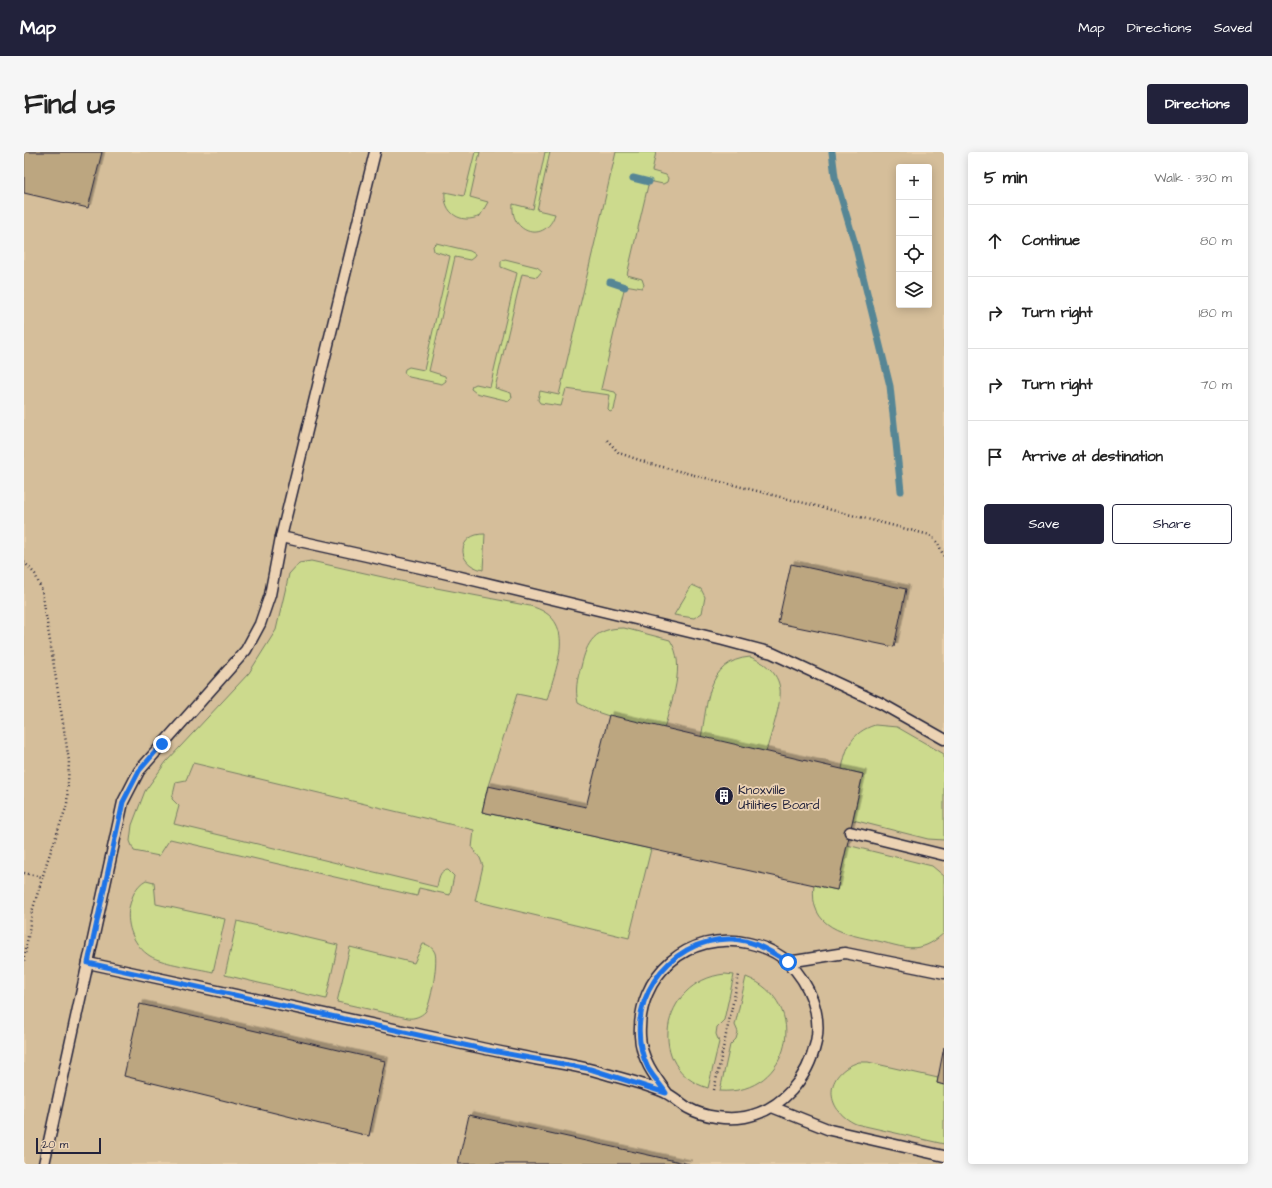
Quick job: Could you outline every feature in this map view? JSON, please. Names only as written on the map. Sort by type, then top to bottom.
[{"type":"lane","points":[[44,1164],[123,802],[139,771],[246,650],[260,624],[270,595],[281,537],[375,152]]},
{"type":"lane","points":[[281,537],[444,573],[772,653],[882,704],[944,738]]},
{"type":"lane","points":[[850,832],[944,855]]},
{"type":"lane","points":[[88,963],[487,1050],[590,1069],[666,1093],[690,1109],[717,1117],[745,1117],[772,1107],[794,1089],[809,1066],[817,1038],[816,1010],[806,984],[788,962],[762,945],[732,939],[702,943],[675,957],[654,980],[642,1008],[640,1039],[648,1068],[666,1093]]},
{"type":"lane","points":[[788,962],[845,953],[944,973]]},
{"type":"lane","points":[[772,1107],[830,1130],[944,1156]]},
{"type":"path","points":[[607,440],[619,453],[651,464],[930,535],[938,543],[944,557]]},
{"type":"path","points":[[24,562],[35,574],[42,591],[70,762],[67,805],[42,877],[32,912],[24,961]]},
{"type":"path","points":[[24,873],[42,877]]},
{"type":"path","points":[[714,1090],[739,975]]},
{"type":"shaded area","points":[[24,152],[944,152],[944,1164],[24,1164]]},
{"type":"green space","points":[[475,152],[480,152],[470,197],[488,202],[480,216],[466,219],[460,218],[450,211],[447,206],[445,192],[464,196]]},
{"type":"green space","points":[[545,152],[550,152],[537,210],[555,214],[550,223],[544,229],[537,232],[530,232],[517,222],[513,204],[533,209]]},
{"type":"green space","points":[[616,152],[656,152],[652,171],[666,175],[668,178],[667,182],[663,184],[649,181],[627,275],[642,279],[644,285],[642,288],[625,285],[601,389],[615,392],[617,395],[614,410],[610,412],[608,410],[610,395],[566,389],[561,406],[540,403],[538,400],[540,391],[559,395]]},
{"type":"green space","points":[[436,243],[470,251],[475,254],[470,260],[455,257],[429,371],[445,376],[446,381],[442,384],[409,377],[404,373],[405,369],[409,367],[424,370],[450,256],[434,251],[433,246]]},
{"type":"green space","points":[[505,259],[537,267],[542,271],[537,277],[522,274],[495,388],[511,393],[512,398],[509,401],[476,393],[471,389],[472,386],[476,384],[490,387],[517,273],[501,267],[501,261]]},
{"type":"green space","points":[[485,534],[483,570],[474,567],[467,562],[463,549],[469,538],[476,535]]},
{"type":"green space","points":[[311,561],[405,582],[530,606],[545,612],[555,621],[559,632],[560,645],[555,673],[547,700],[517,694],[488,786],[482,812],[651,849],[629,938],[475,901],[483,866],[480,858],[472,848],[474,830],[193,763],[186,780],[176,782],[172,799],[179,806],[174,824],[437,887],[441,873],[448,870],[454,876],[450,895],[419,888],[417,896],[170,839],[159,856],[134,851],[130,841],[132,825],[145,791],[166,762],[249,673],[276,630],[289,574],[299,563]]},
{"type":"green space","points":[[692,585],[701,589],[705,597],[702,613],[694,618],[674,615]]},
{"type":"green space","points":[[624,628],[670,640],[675,650],[677,661],[676,684],[664,729],[609,716],[578,703],[578,680],[583,658],[590,643],[599,633],[606,630]]},
{"type":"green space","points":[[750,657],[770,668],[779,683],[780,695],[778,711],[766,752],[701,738],[708,698],[717,675],[725,666],[736,660]]},
{"type":"green space","points":[[875,725],[897,727],[944,754],[944,840],[928,839],[853,820],[863,774],[842,769],[851,741],[867,728]]},
{"type":"green space","points":[[847,845],[932,866],[944,876],[944,933],[927,945],[915,948],[905,947],[842,932],[823,920],[817,911],[814,900],[814,885],[837,890]]},
{"type":"green space","points":[[146,880],[154,882],[156,904],[225,919],[213,972],[171,964],[156,959],[144,952],[140,947],[132,935],[128,915],[133,896],[139,885]]},
{"type":"green space","points":[[237,921],[338,945],[326,999],[225,975]]},
{"type":"green space","points":[[423,944],[432,948],[434,951],[436,965],[430,1001],[422,1015],[415,1018],[408,1018],[337,1002],[350,947],[414,963]]},
{"type":"green space","points":[[725,974],[734,975],[724,1020],[717,1027],[716,1034],[719,1042],[708,1088],[688,1078],[675,1064],[669,1046],[668,1027],[674,1008],[686,992],[703,980]]},
{"type":"green space","points":[[746,977],[767,989],[780,1006],[785,1025],[784,1045],[777,1064],[763,1079],[744,1089],[720,1091],[730,1045],[736,1039],[738,1032],[735,1025]]},
{"type":"green space","points":[[859,1062],[868,1062],[938,1078],[937,1083],[944,1085],[944,1144],[856,1124],[845,1117],[838,1110],[833,1101],[832,1092],[834,1082],[839,1074],[847,1067]]},
{"type":"building","points":[[24,152],[102,152],[88,208],[24,193]]},
{"type":"building","points":[[791,564],[906,589],[894,647],[778,623]]},
{"type":"building","name":"Knoxville Utilities Board","points":[[609,715],[863,774],[837,890],[482,812],[488,786],[586,807]]},
{"type":"building","points":[[140,1004],[385,1061],[369,1136],[124,1076]]},
{"type":"building","points":[[944,1047],[944,1085],[937,1083]]},
{"type":"building","points":[[469,1115],[689,1164],[458,1164]]},
{"type":"waterway","points":[[832,152],[835,177],[855,244],[890,386],[901,491]]},
{"type":"waterway","points":[[633,178],[649,182]]},
{"type":"waterway","points":[[610,282],[625,287]]},
{"type":"place","name":"Knoxville Utilities Board","points":[[724,796]]},
{"type":"route","points":[[162,744],[139,771],[123,802],[88,963],[487,1050],[590,1069],[666,1093],[648,1068],[640,1039],[642,1008],[654,980],[675,957],[702,943],[732,939],[762,945],[788,962]]}]
